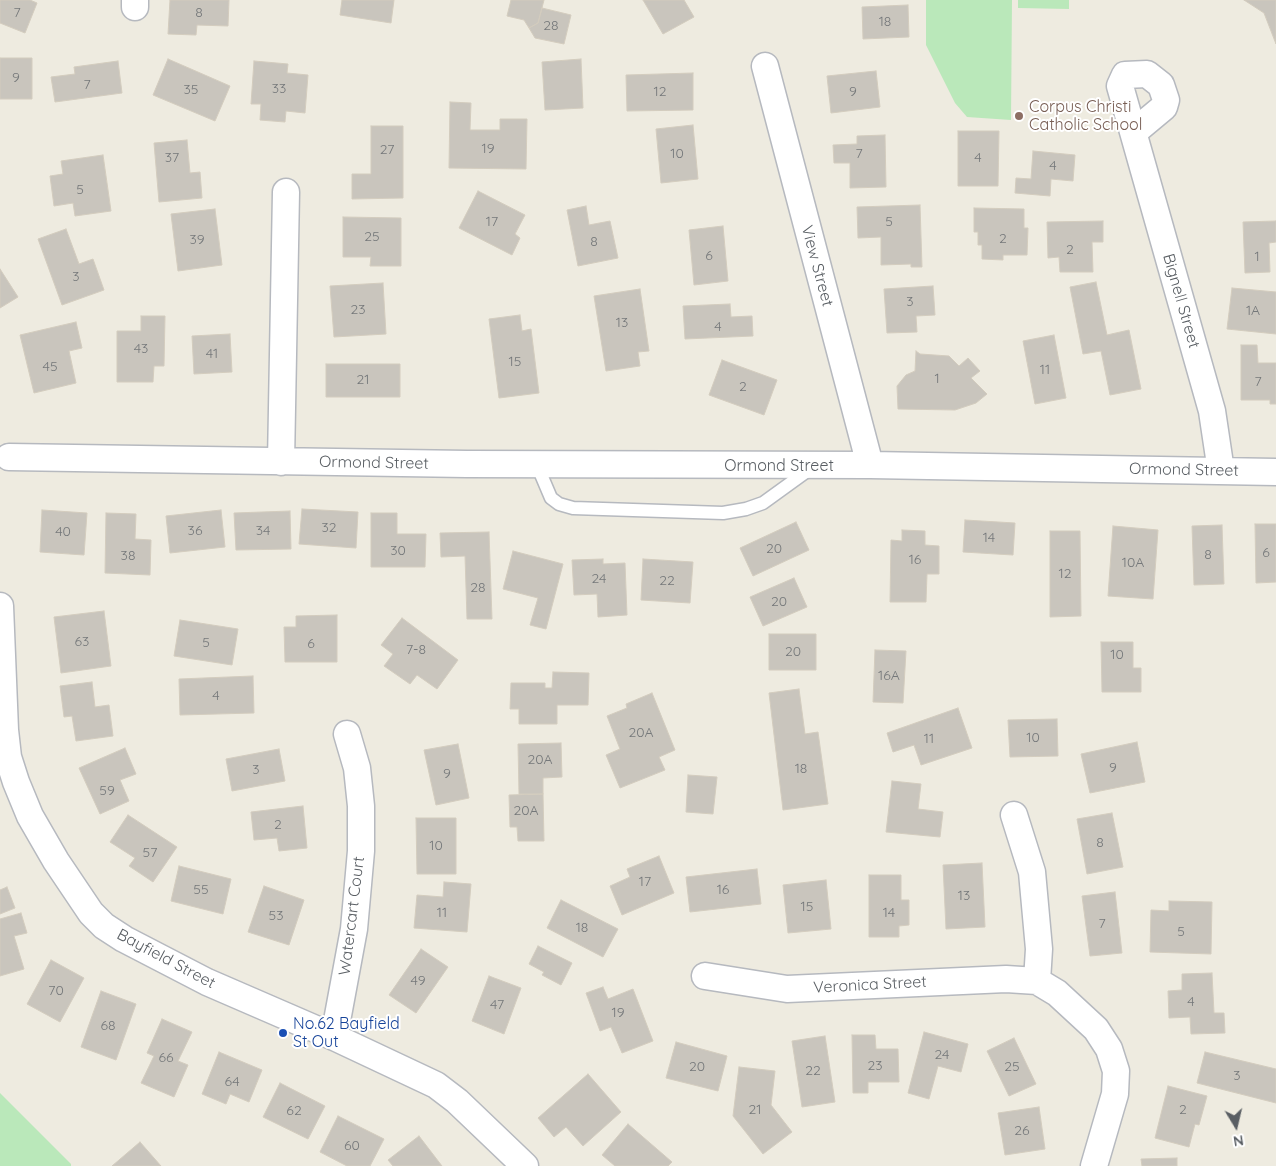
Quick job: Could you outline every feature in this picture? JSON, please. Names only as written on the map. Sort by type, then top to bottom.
[{"type":"street","name":"View Street","points":[[765,66],[870,465]]},
{"type":"street","name":"Bignell Street","points":[[1134,132],[1212,411],[1221,471]]},
{"type":"street","points":[[281,462],[286,192]]},
{"type":"street","name":"Ormond Street","points":[[3,457],[537,465],[870,465],[1276,472]]},
{"type":"street","name":"Bayfield Street","points":[[0,606],[2,730],[8,757],[30,816],[79,898],[91,913],[104,926],[207,982],[334,1037],[436,1085],[464,1106],[525,1166]]},
{"type":"street","name":"Watercart Court","points":[[334,1037],[354,929],[361,851],[361,806],[356,768],[348,734]]},
{"type":"street","points":[[1014,815],[1032,872],[1039,948],[1037,981]]},
{"type":"street","name":"Veronica Street","points":[[705,976],[787,989],[1006,979],[1037,981],[1057,993],[1096,1029],[1109,1049],[1116,1071],[1115,1094],[1094,1166]]},
{"type":"lane","points":[[537,465],[551,498],[559,504],[574,508],[723,513],[746,509],[763,503],[814,466]]},
{"type":"green space","points":[[926,0],[1012,0],[1011,120],[967,117],[955,103],[926,45]]},
{"type":"green space","points":[[1018,0],[1069,0],[1069,9],[1018,8]]},
{"type":"green space","points":[[0,1093],[71,1164],[71,1166],[0,1166]]},
{"type":"building","points":[[0,0],[30,0],[37,3],[25,33],[0,23]]},
{"type":"building","points":[[170,0],[229,0],[228,26],[197,25],[196,35],[168,34]]},
{"type":"building","points":[[342,0],[394,0],[391,23],[340,15]]},
{"type":"building","points":[[511,0],[544,0],[538,23],[529,28],[524,20],[507,16]]},
{"type":"building","points":[[643,0],[684,0],[694,17],[663,34]]},
{"type":"building","points":[[1244,0],[1276,0],[1276,44],[1264,13]]},
{"type":"building","points":[[908,5],[909,37],[863,39],[862,7]]},
{"type":"building","points":[[542,8],[571,15],[564,44],[535,38],[529,28],[538,23]]},
{"type":"building","points":[[0,58],[32,58],[32,99],[0,99]]},
{"type":"building","points":[[168,59],[230,86],[215,121],[153,95]]},
{"type":"building","points":[[581,59],[583,108],[545,110],[542,62]]},
{"type":"building","points":[[118,61],[122,93],[55,102],[51,77],[75,74],[74,67]]},
{"type":"building","points":[[254,61],[288,64],[287,73],[308,75],[305,113],[286,111],[285,122],[260,120],[261,104],[251,104]]},
{"type":"building","points":[[876,71],[880,107],[831,113],[827,76]]},
{"type":"building","points":[[693,73],[693,110],[627,111],[626,75]]},
{"type":"building","points":[[450,102],[471,103],[470,130],[500,130],[500,119],[527,119],[526,169],[449,168]]},
{"type":"building","points":[[693,125],[698,179],[661,183],[656,129]]},
{"type":"building","points":[[371,126],[403,126],[403,198],[352,199],[352,174],[371,174]]},
{"type":"building","points":[[958,131],[999,131],[998,186],[958,186]]},
{"type":"building","points":[[885,135],[886,187],[850,188],[850,163],[834,163],[833,145],[857,144],[857,136]]},
{"type":"building","points":[[187,140],[190,173],[200,172],[202,198],[159,202],[154,143]]},
{"type":"building","points":[[1033,151],[1075,155],[1073,181],[1051,179],[1050,196],[1015,193],[1016,178],[1031,179]]},
{"type":"building","points":[[103,155],[111,211],[75,216],[73,203],[54,206],[50,176],[63,174],[61,161]]},
{"type":"building","points":[[478,191],[525,215],[515,234],[520,238],[512,255],[459,228]]},
{"type":"building","points":[[920,205],[922,267],[911,267],[911,264],[881,265],[881,237],[858,238],[857,207]]},
{"type":"building","points":[[586,206],[589,225],[610,221],[618,258],[578,266],[567,210]]},
{"type":"building","points":[[974,208],[1024,209],[1024,228],[1028,228],[1027,255],[1003,255],[1003,260],[982,259],[982,245],[978,245],[978,232],[974,232]]},
{"type":"building","points":[[215,209],[222,265],[178,271],[171,214]]},
{"type":"building","points":[[343,217],[401,218],[401,266],[370,266],[371,257],[343,257]]},
{"type":"building","points":[[1103,221],[1103,242],[1092,242],[1093,272],[1060,272],[1059,257],[1048,258],[1047,222]]},
{"type":"building","points":[[1276,221],[1276,242],[1269,243],[1270,272],[1245,273],[1243,222]]},
{"type":"building","points":[[723,226],[728,281],[694,285],[689,230]]},
{"type":"building","points":[[66,229],[79,264],[93,259],[104,290],[62,305],[38,239]]},
{"type":"building","points":[[0,269],[18,297],[0,308]]},
{"type":"building","points":[[1096,282],[1107,335],[1129,330],[1141,389],[1110,395],[1101,351],[1083,354],[1070,287]]},
{"type":"building","points":[[383,283],[386,334],[334,337],[330,286]]},
{"type":"building","points":[[933,286],[935,315],[916,316],[917,332],[887,333],[884,289]]},
{"type":"building","points":[[1232,288],[1276,292],[1276,334],[1227,329]]},
{"type":"building","points":[[640,289],[649,351],[638,352],[640,366],[606,371],[594,296]]},
{"type":"building","points":[[730,304],[731,317],[752,316],[753,336],[685,339],[683,306]]},
{"type":"building","points":[[520,315],[522,331],[531,329],[539,393],[499,398],[489,319]]},
{"type":"building","points":[[141,316],[165,316],[164,366],[154,366],[153,382],[117,382],[117,331],[141,331]]},
{"type":"building","points":[[76,322],[82,348],[69,351],[76,383],[34,393],[20,335]]},
{"type":"building","points":[[230,334],[232,372],[194,374],[192,336]]},
{"type":"building","points":[[1054,335],[1066,398],[1035,404],[1023,341]]},
{"type":"building","points":[[1241,345],[1257,345],[1258,363],[1276,363],[1276,404],[1270,404],[1270,400],[1241,400]]},
{"type":"building","points":[[916,351],[920,354],[949,356],[959,366],[968,358],[980,371],[971,378],[987,394],[976,403],[955,410],[898,409],[897,386],[906,375],[915,371]]},
{"type":"building","points":[[722,360],[777,380],[764,415],[709,395]]},
{"type":"building","points":[[326,364],[400,364],[400,397],[326,397]]},
{"type":"building","points":[[302,509],[358,512],[356,548],[299,544]]},
{"type":"building","points":[[42,510],[87,513],[84,555],[40,552]]},
{"type":"building","points":[[221,510],[225,547],[170,553],[166,516]]},
{"type":"building","points":[[290,511],[291,549],[236,550],[234,513]]},
{"type":"building","points":[[106,513],[136,514],[135,539],[151,540],[150,575],[105,573]]},
{"type":"building","points":[[371,513],[397,513],[397,534],[426,534],[425,567],[371,567]]},
{"type":"building","points":[[965,520],[1015,523],[1013,555],[963,552]]},
{"type":"building","points":[[796,522],[809,550],[753,576],[740,548]]},
{"type":"building","points":[[1255,524],[1276,524],[1276,582],[1256,583]]},
{"type":"building","points":[[1222,525],[1224,584],[1194,585],[1192,526]]},
{"type":"building","points":[[1113,526],[1158,530],[1153,599],[1108,596]]},
{"type":"building","points":[[902,530],[925,531],[925,545],[939,546],[939,574],[927,574],[926,602],[890,602],[891,540],[902,541]]},
{"type":"building","points":[[1050,531],[1080,531],[1081,616],[1050,617]]},
{"type":"building","points":[[489,532],[492,619],[467,619],[465,556],[441,557],[440,533]]},
{"type":"building","points":[[513,551],[563,564],[546,629],[530,625],[538,598],[503,589]]},
{"type":"building","points":[[603,559],[603,564],[625,563],[627,615],[598,617],[597,594],[574,595],[572,560]]},
{"type":"building","points":[[643,559],[693,562],[690,603],[641,600]]},
{"type":"building","points":[[794,578],[807,607],[763,626],[750,597]]},
{"type":"building","points":[[104,611],[111,666],[61,673],[54,617]]},
{"type":"building","points":[[337,615],[337,662],[285,662],[284,627],[296,627],[296,616]]},
{"type":"building","points":[[402,618],[458,660],[437,689],[417,675],[410,684],[384,666],[393,654],[381,645]]},
{"type":"building","points":[[180,620],[238,629],[232,665],[174,656]]},
{"type":"building","points":[[769,634],[816,634],[816,670],[769,670]]},
{"type":"building","points":[[1101,642],[1133,642],[1133,668],[1141,668],[1141,692],[1102,692]]},
{"type":"building","points":[[875,650],[906,651],[903,703],[873,702]]},
{"type":"building","points":[[553,672],[589,673],[588,705],[557,705],[557,724],[519,724],[519,709],[510,709],[511,683],[545,683],[545,688],[552,688]]},
{"type":"building","points":[[253,676],[254,713],[180,715],[179,679]]},
{"type":"building","points":[[92,682],[95,707],[109,705],[113,736],[76,741],[72,716],[64,717],[60,686]]},
{"type":"building","points":[[799,689],[805,734],[818,732],[828,804],[783,810],[769,693]]},
{"type":"building","points":[[652,693],[675,750],[659,757],[665,770],[620,788],[606,755],[620,749],[607,716],[627,708],[626,704]]},
{"type":"building","points":[[958,708],[972,748],[921,765],[914,745],[893,752],[887,733]]},
{"type":"building","points":[[1057,719],[1058,756],[1010,757],[1008,720]]},
{"type":"building","points":[[1137,742],[1145,782],[1090,793],[1081,754]]},
{"type":"building","points":[[561,743],[562,777],[543,778],[543,794],[519,794],[518,744]]},
{"type":"building","points":[[458,744],[469,798],[436,805],[424,750]]},
{"type":"building","points":[[125,748],[136,774],[120,780],[129,801],[100,814],[79,768]]},
{"type":"building","points":[[279,749],[285,781],[232,791],[226,759]]},
{"type":"building","points":[[688,775],[717,777],[713,814],[686,812]]},
{"type":"building","points":[[892,781],[921,784],[918,809],[943,812],[940,837],[886,832]]},
{"type":"building","points":[[543,794],[544,841],[518,841],[517,827],[510,827],[509,795]]},
{"type":"building","points":[[303,806],[307,848],[279,851],[277,838],[254,840],[251,812]]},
{"type":"building","points":[[1112,813],[1123,867],[1087,874],[1077,819]]},
{"type":"building","points":[[128,815],[177,847],[153,882],[129,866],[135,858],[110,842]]},
{"type":"building","points":[[416,818],[456,818],[456,874],[417,874]]},
{"type":"building","points":[[659,856],[674,893],[622,915],[610,886],[630,877],[627,869]]},
{"type":"building","points":[[982,863],[985,927],[946,929],[943,865]]},
{"type":"building","points":[[179,866],[231,879],[223,914],[171,901]]},
{"type":"building","points":[[757,869],[761,904],[690,912],[686,877]]},
{"type":"building","points":[[869,875],[901,875],[901,900],[909,900],[909,925],[899,926],[899,937],[869,937]]},
{"type":"building","points":[[826,880],[831,929],[788,933],[783,885]]},
{"type":"building","points":[[444,882],[471,884],[467,932],[414,928],[417,895],[443,897]]},
{"type":"building","points":[[264,886],[304,900],[289,945],[248,932]]},
{"type":"building","points":[[7,887],[15,908],[0,914],[0,890]]},
{"type":"building","points":[[1115,892],[1122,953],[1090,956],[1082,896]]},
{"type":"building","points":[[561,900],[618,929],[603,957],[547,928]]},
{"type":"building","points":[[1169,901],[1212,902],[1211,954],[1150,952],[1151,910],[1169,911]]},
{"type":"building","points":[[21,913],[27,933],[14,936],[24,969],[0,976],[0,919]]},
{"type":"building","points":[[538,946],[572,963],[561,985],[542,975],[544,972],[529,964]]},
{"type":"building","points":[[421,949],[448,967],[416,1013],[389,995]]},
{"type":"building","points":[[51,960],[84,978],[60,1022],[27,1004]]},
{"type":"building","points":[[1212,973],[1214,1013],[1224,1013],[1225,1033],[1191,1034],[1190,1017],[1169,1018],[1168,991],[1182,990],[1182,974]]},
{"type":"building","points":[[489,976],[521,988],[504,1034],[472,1021]]},
{"type":"building","points":[[603,987],[608,999],[633,989],[653,1041],[622,1053],[611,1027],[600,1031],[586,993]]},
{"type":"building","points":[[101,991],[136,1004],[116,1060],[81,1047]]},
{"type":"building","points":[[162,1019],[192,1032],[178,1061],[188,1065],[174,1097],[141,1083],[154,1056],[147,1053]]},
{"type":"building","points":[[924,1032],[968,1044],[961,1072],[938,1066],[929,1099],[908,1093]]},
{"type":"building","points":[[852,1035],[875,1035],[876,1049],[898,1049],[899,1082],[868,1082],[868,1093],[853,1093]]},
{"type":"building","points":[[825,1036],[835,1102],[802,1107],[792,1041]]},
{"type":"building","points":[[1014,1038],[1036,1084],[1009,1096],[987,1051]]},
{"type":"building","points":[[676,1042],[727,1056],[718,1091],[666,1078]]},
{"type":"building","points":[[219,1052],[262,1070],[249,1102],[230,1094],[226,1104],[202,1094]]},
{"type":"building","points":[[1205,1052],[1276,1069],[1276,1103],[1197,1083]]},
{"type":"building","points":[[739,1067],[775,1071],[771,1105],[792,1132],[763,1154],[733,1116]]},
{"type":"building","points":[[588,1074],[621,1112],[583,1146],[566,1127],[554,1137],[538,1118]]},
{"type":"building","points":[[280,1083],[325,1106],[308,1139],[263,1117]]},
{"type":"building","points":[[1168,1086],[1207,1096],[1199,1125],[1195,1124],[1189,1147],[1155,1138]]},
{"type":"building","points":[[1039,1107],[1045,1149],[1005,1155],[998,1113]]},
{"type":"building","points":[[338,1116],[384,1139],[370,1166],[347,1166],[320,1152]]},
{"type":"building","points":[[628,1124],[672,1162],[668,1166],[615,1166],[602,1155]]},
{"type":"building","points":[[419,1136],[442,1166],[393,1166],[388,1160]]},
{"type":"building","points":[[140,1142],[161,1166],[112,1166]]},
{"type":"building","points":[[1177,1158],[1177,1166],[1142,1166],[1141,1159]]},
{"type":"place","name":"Corpus Christi Catholic School","points":[[1019,116]]},
{"type":"place","name":"No.62 Bayfield St Out","points":[[283,1033]]}]
